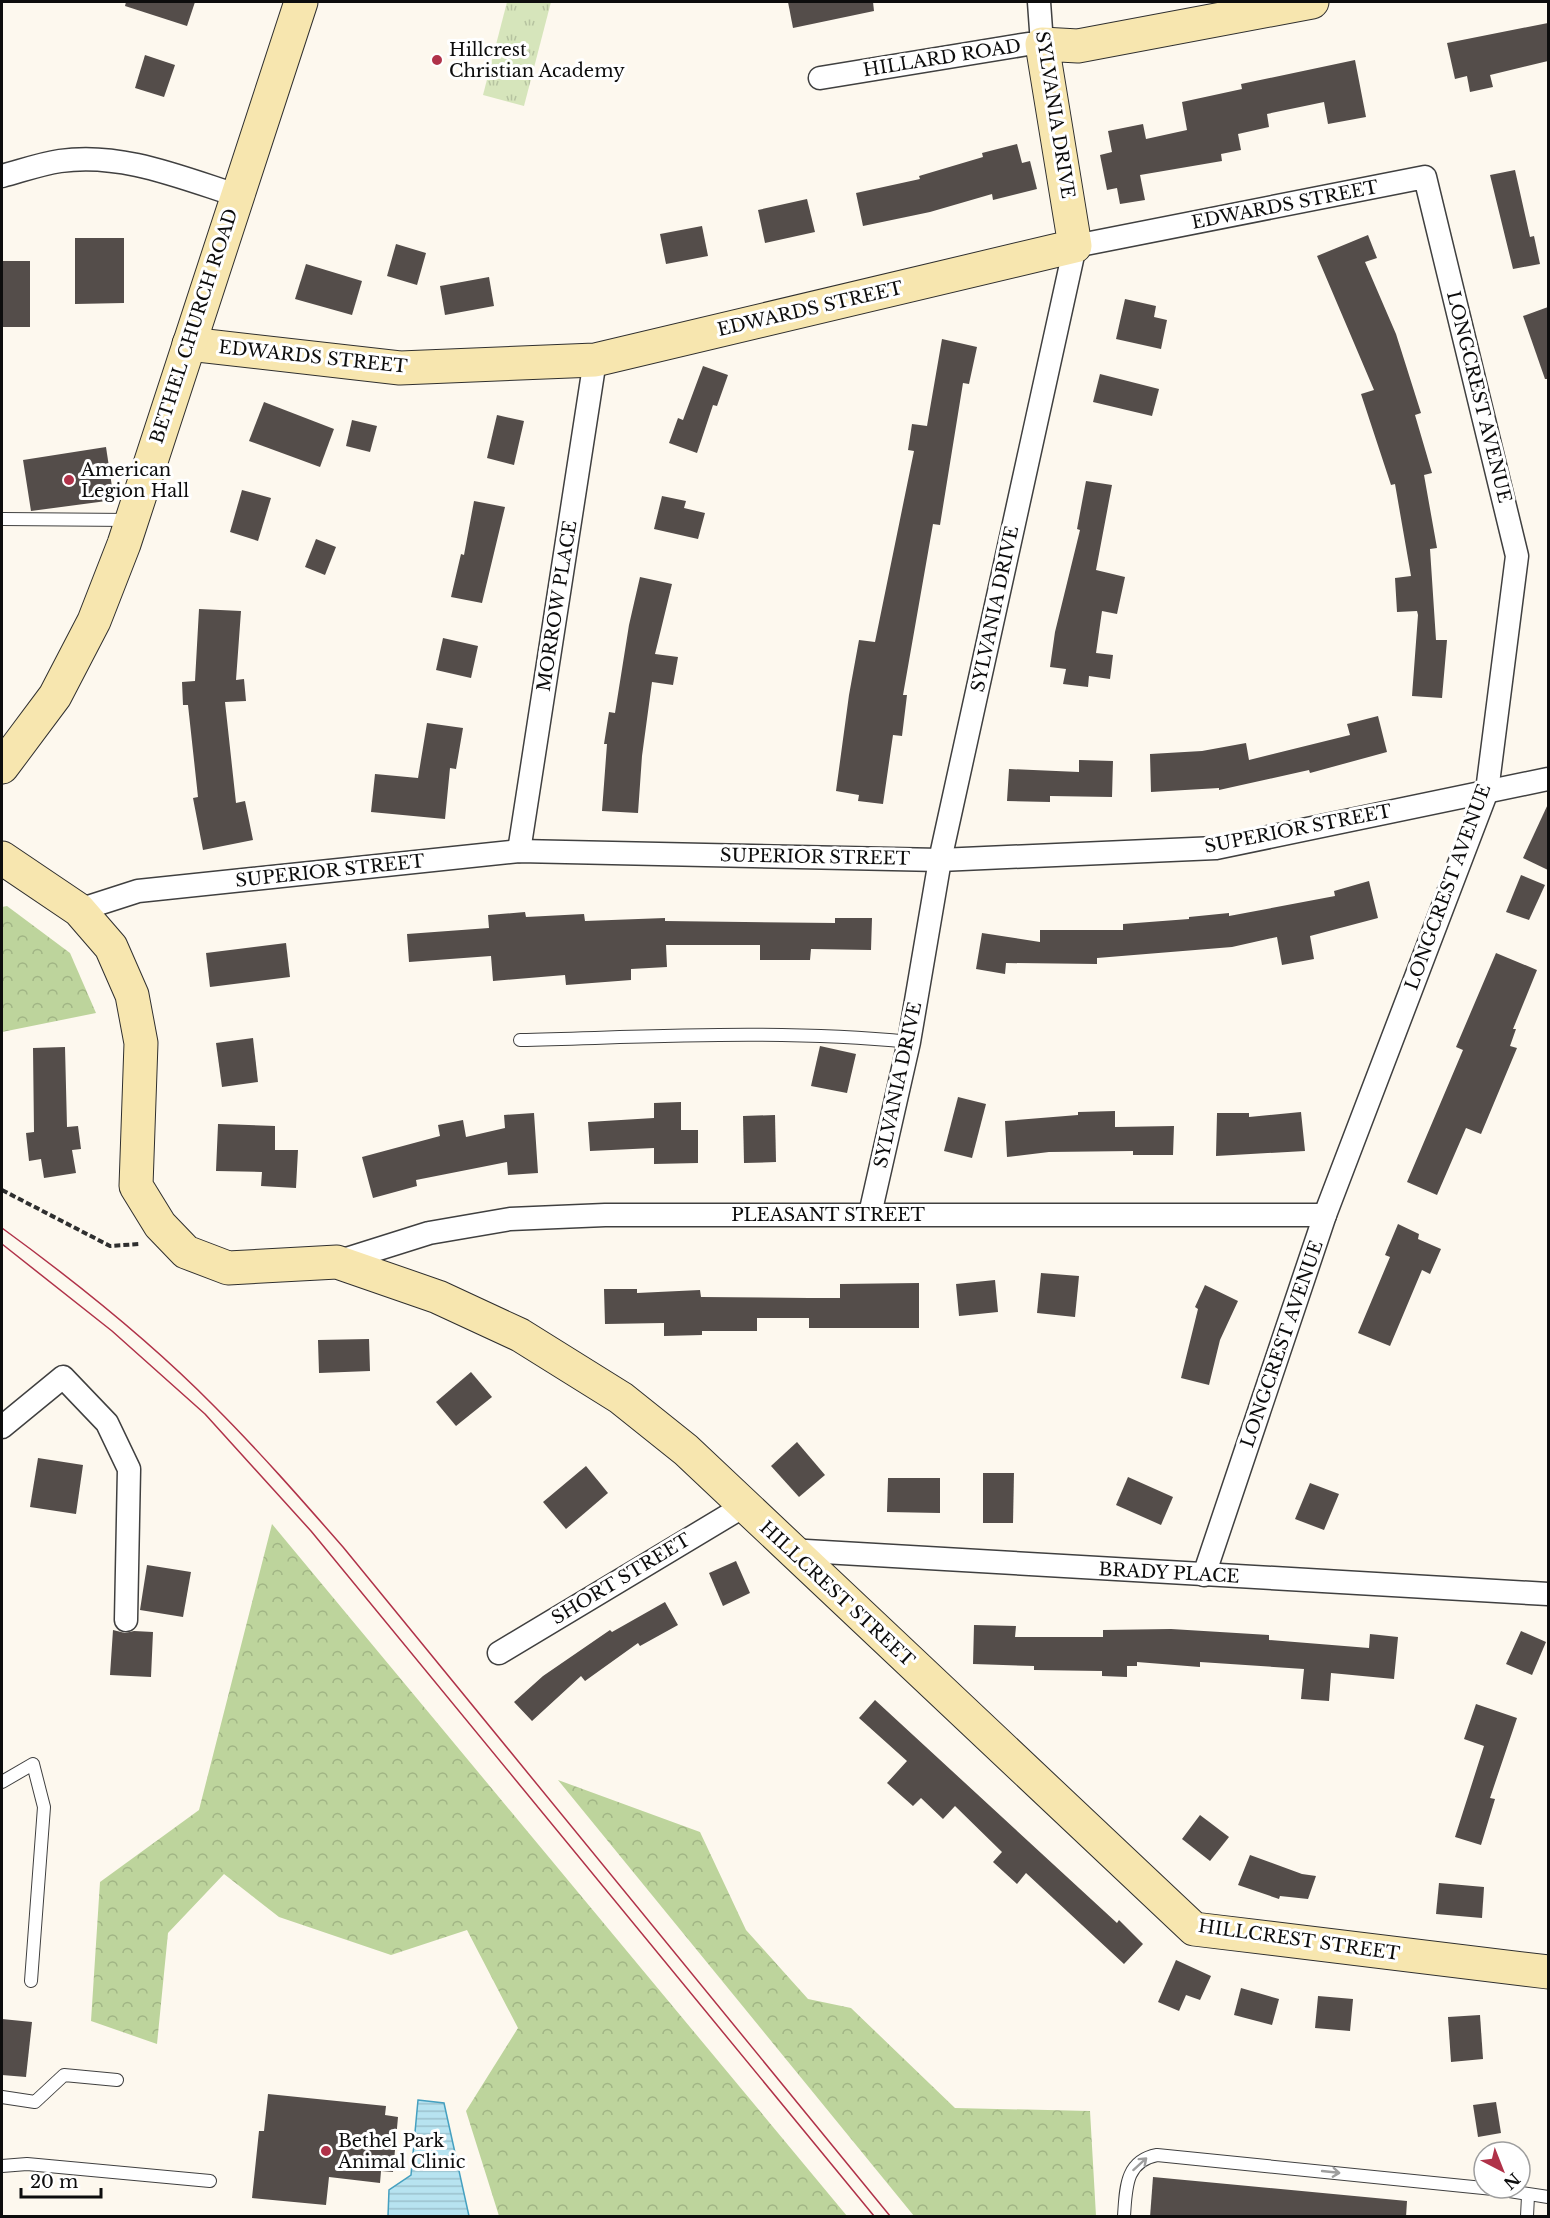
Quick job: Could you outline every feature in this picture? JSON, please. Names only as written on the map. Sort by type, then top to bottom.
[{"type":"street","name":"BETHEL CHURCH ROAD","points":[[2,766],[55,696],[94,621],[132,520],[236,195],[301,2]]},
{"type":"street","name":"SYLVANIA DRIVE","points":[[870,1214],[909,1042],[940,860],[1075,246],[1042,44],[1039,2]]},
{"type":"street","name":"HILLARD ROAD","points":[[820,78],[1028,44],[1078,46],[1312,2]]},
{"type":"street","points":[[2,176],[61,161],[110,160],[159,170],[236,195]]},
{"type":"street","name":"EDWARDS STREET","points":[[189,344],[400,368],[595,360],[1075,246],[1425,177]]},
{"type":"street","name":"LONGCREST AVENUE","points":[[1204,1575],[1325,1215],[1487,791],[1517,556],[1425,177]]},
{"type":"street","name":"MORROW PLACE","points":[[519,851],[595,360]]},
{"type":"street","name":"SUPERIOR STREET","points":[[79,910],[138,891],[519,851],[940,860],[1216,848],[1548,779]]},
{"type":"street","points":[[2,858],[79,910]]},
{"type":"street","name":"HILLCREST STREET","points":[[79,910],[111,947],[132,995],[141,1043],[136,1186],[160,1225],[186,1252],[228,1268],[337,1262],[438,1297],[520,1335],[621,1398],[686,1450],[789,1550],[1194,1929],[1548,1972]]},
{"type":"street","name":"PLEASANT STREET","points":[[337,1262],[429,1233],[510,1219],[605,1215],[1325,1215]]},
{"type":"street","points":[[2,1427],[63,1377],[107,1423],[129,1469],[126,1620]]},
{"type":"street","name":"SHORT STREET","points":[[499,1653],[744,1506]]},
{"type":"street","name":"BRADY PLACE","points":[[789,1550],[1548,1594]]},
{"type":"lane","points":[[2,519],[132,520]]},
{"type":"lane","points":[[520,1040],[774,1034],[838,1035],[909,1042]]},
{"type":"lane","points":[[2,1782],[33,1764],[44,1807],[31,1981]]},
{"type":"lane","points":[[2,2097],[34,2102],[64,2075],[117,2080]]},
{"type":"lane","points":[[1124,2217],[1126,2181],[1137,2164],[1146,2157],[1157,2155],[1472,2187]]},
{"type":"lane","points":[[2,2166],[27,2164],[210,2181]]},
{"type":"lane","points":[[1532,2196],[1548,2197]]},
{"type":"lane","points":[[1527,2217],[1528,2200]]},
{"type":"path","points":[[2,1190],[110,1246],[138,1245],[160,1225]]},
{"type":"green space","points":[[507,2],[551,2],[524,106],[483,95]]},
{"type":"green space","points":[[7,906],[70,953],[96,1013],[2,1032],[2,907]]},
{"type":"green space","points":[[272,1524],[847,2216],[499,2216],[466,2111],[518,2028],[467,1930],[391,1955],[279,1917],[224,1874],[168,1933],[157,2044],[91,2021],[100,1882],[199,1810]]},
{"type":"green space","points":[[558,1780],[700,1832],[746,1930],[808,1999],[851,2008],[955,2108],[1090,2111],[1096,2216],[914,2216]]},
{"type":"water","points":[[418,2100],[444,2103],[469,2216],[388,2216],[389,2190],[411,2175]]},
{"type":"building","points":[[126,2],[195,2],[187,26],[125,6]]},
{"type":"building","points":[[788,2],[873,2],[874,11],[793,28]]},
{"type":"building","points":[[1548,23],[1548,61],[1490,75],[1493,87],[1470,92],[1467,76],[1455,79],[1447,43]]},
{"type":"building","points":[[145,55],[175,65],[164,97],[135,88]]},
{"type":"building","points":[[1355,60],[1366,117],[1328,124],[1324,102],[1267,114],[1269,127],[1238,134],[1241,150],[1221,154],[1222,161],[1140,175],[1145,200],[1120,204],[1117,188],[1107,190],[1100,155],[1112,152],[1108,131],[1143,124],[1146,139],[1187,130],[1182,102],[1242,89],[1241,84]]},
{"type":"building","points":[[1017,144],[1022,163],[1030,161],[1037,189],[993,200],[992,194],[930,212],[863,226],[856,193],[920,179],[919,176],[983,157],[982,153]]},
{"type":"building","points":[[1515,170],[1530,237],[1534,236],[1540,264],[1513,269],[1490,175]]},
{"type":"building","points":[[807,199],[815,232],[765,243],[758,210]]},
{"type":"building","points":[[702,226],[708,256],[666,264],[660,234]]},
{"type":"building","points":[[1368,235],[1377,258],[1365,262],[1396,334],[1421,413],[1415,415],[1432,473],[1424,475],[1437,548],[1430,549],[1436,640],[1447,640],[1442,698],[1412,696],[1418,615],[1417,611],[1397,612],[1395,578],[1411,576],[1395,484],[1391,485],[1361,394],[1374,390],[1317,256]]},
{"type":"building","points":[[75,238],[124,238],[124,303],[75,304]]},
{"type":"building","points":[[396,244],[426,253],[417,285],[387,276]]},
{"type":"building","points":[[2,261],[30,261],[30,327],[2,327]]},
{"type":"building","points":[[306,264],[362,281],[352,315],[295,299]]},
{"type":"building","points":[[489,277],[494,306],[445,315],[440,286]]},
{"type":"building","points":[[1125,299],[1156,306],[1154,317],[1167,320],[1161,349],[1116,339]]},
{"type":"building","points":[[1548,307],[1548,379],[1545,379],[1523,316]]},
{"type":"building","points":[[942,339],[977,347],[969,384],[963,383],[940,525],[933,524],[903,695],[907,695],[902,736],[893,735],[883,804],[858,801],[859,795],[836,791],[859,640],[875,642],[914,451],[908,450],[912,424],[927,426]]},
{"type":"building","points":[[703,366],[728,375],[717,406],[713,405],[697,453],[669,443],[678,418],[683,420]]},
{"type":"building","points":[[1100,374],[1159,389],[1152,416],[1093,402]]},
{"type":"building","points":[[264,402],[334,429],[320,467],[249,441]]},
{"type":"building","points":[[497,415],[524,421],[514,465],[487,458]]},
{"type":"building","points":[[352,420],[377,426],[370,452],[346,446]]},
{"type":"building","name":"American Legion Hall","points":[[106,447],[114,500],[31,511],[23,460]]},
{"type":"building","points":[[1086,481],[1112,485],[1096,570],[1125,577],[1117,614],[1102,611],[1096,653],[1113,655],[1110,679],[1089,676],[1088,687],[1063,684],[1066,669],[1050,667],[1055,632],[1080,530],[1077,529]]},
{"type":"building","points":[[242,490],[271,498],[258,541],[230,532]]},
{"type":"building","points":[[662,496],[686,501],[684,508],[705,513],[698,539],[654,529]]},
{"type":"building","points":[[474,501],[505,507],[482,603],[451,597],[461,554],[464,555]]},
{"type":"building","points":[[316,539],[336,547],[325,575],[305,567]]},
{"type":"building","points":[[640,577],[672,584],[655,654],[678,657],[673,685],[652,682],[642,756],[638,813],[602,811],[607,744],[604,744],[609,712],[615,713],[629,625]]},
{"type":"building","points":[[199,609],[241,611],[236,680],[244,679],[246,701],[225,702],[236,803],[245,801],[253,840],[203,850],[193,798],[198,797],[188,705],[183,705],[182,682],[195,681]]},
{"type":"building","points":[[443,638],[478,646],[471,678],[436,670]]},
{"type":"building","points":[[1378,716],[1387,752],[1310,773],[1309,770],[1219,790],[1219,788],[1151,792],[1150,754],[1202,751],[1246,743],[1249,760],[1350,735],[1347,724]]},
{"type":"building","points":[[427,723],[463,728],[456,769],[450,768],[445,819],[371,812],[375,774],[418,778]]},
{"type":"building","points":[[1079,760],[1113,761],[1112,797],[1050,796],[1050,802],[1007,801],[1009,769],[1079,772]]},
{"type":"building","points":[[1548,804],[1548,870],[1523,858]]},
{"type":"building","points":[[1521,875],[1545,885],[1529,920],[1506,912]]},
{"type":"building","points":[[1369,881],[1378,918],[1310,936],[1314,959],[1282,965],[1277,937],[1232,947],[1097,958],[1097,964],[1006,963],[1005,974],[976,969],[982,933],[1040,942],[1040,930],[1123,930],[1123,924],[1189,919],[1189,917],[1229,913],[1229,916],[1335,896],[1334,891]]},
{"type":"building","points":[[525,912],[526,917],[584,914],[585,921],[665,918],[665,921],[835,923],[835,918],[872,918],[871,950],[811,949],[810,960],[760,960],[760,945],[666,945],[667,967],[631,969],[631,980],[566,985],[565,975],[493,981],[491,956],[409,962],[407,934],[489,928],[488,915]]},
{"type":"building","points":[[286,943],[290,977],[210,987],[206,953]]},
{"type":"building","points":[[1496,953],[1537,970],[1513,1029],[1516,1029],[1510,1046],[1517,1048],[1481,1134],[1466,1128],[1437,1195],[1407,1182],[1463,1050],[1456,1047]]},
{"type":"building","points":[[253,1038],[258,1082],[222,1087],[216,1043]]},
{"type":"building","points":[[820,1046],[856,1054],[847,1093],[811,1086]]},
{"type":"building","points":[[65,1047],[67,1127],[78,1126],[81,1149],[72,1150],[76,1173],[44,1178],[41,1159],[29,1161],[26,1133],[34,1132],[33,1048]]},
{"type":"building","points":[[958,1097],[986,1104],[972,1158],[944,1151]]},
{"type":"building","points":[[681,1102],[681,1130],[698,1130],[698,1163],[654,1164],[654,1148],[590,1151],[588,1122],[654,1118],[654,1103]]},
{"type":"building","points":[[1115,1111],[1115,1127],[1174,1126],[1173,1155],[1133,1155],[1133,1151],[1049,1152],[1007,1157],[1005,1121],[1078,1115],[1078,1112]]},
{"type":"building","points":[[1301,1112],[1305,1151],[1216,1156],[1217,1113],[1249,1113],[1249,1117]]},
{"type":"building","points":[[534,1113],[538,1173],[508,1175],[507,1162],[416,1180],[417,1186],[373,1198],[362,1157],[440,1136],[438,1125],[463,1120],[466,1137],[505,1128],[504,1115]]},
{"type":"building","points":[[775,1115],[776,1162],[744,1163],[743,1116]]},
{"type":"building","points":[[218,1124],[275,1126],[275,1150],[298,1150],[296,1188],[261,1186],[262,1172],[216,1171]]},
{"type":"building","points":[[1398,1224],[1419,1234],[1418,1239],[1441,1249],[1430,1274],[1422,1270],[1390,1346],[1358,1333],[1390,1257],[1385,1255]]},
{"type":"building","points":[[1041,1273],[1079,1276],[1075,1317],[1037,1313]]},
{"type":"building","points":[[995,1280],[998,1312],[959,1316],[956,1284]]},
{"type":"building","points":[[919,1283],[919,1328],[809,1328],[809,1318],[757,1318],[757,1331],[702,1331],[702,1335],[664,1336],[664,1323],[605,1324],[604,1289],[637,1289],[637,1293],[700,1290],[701,1297],[840,1298],[840,1284]]},
{"type":"building","points":[[1205,1285],[1238,1301],[1220,1340],[1209,1385],[1181,1378],[1198,1309],[1195,1307]]},
{"type":"building","points":[[369,1339],[370,1371],[319,1373],[318,1340]]},
{"type":"building","points":[[471,1372],[492,1397],[456,1426],[436,1402]]},
{"type":"building","points":[[797,1442],[825,1475],[799,1497],[771,1466]]},
{"type":"building","points":[[38,1458],[83,1465],[76,1514],[30,1507]]},
{"type":"building","points":[[586,1466],[608,1493],[566,1529],[543,1502]]},
{"type":"building","points":[[983,1473],[1014,1473],[1013,1523],[983,1523]]},
{"type":"building","points":[[1128,1477],[1173,1497],[1161,1525],[1116,1505]]},
{"type":"building","points":[[888,1478],[940,1478],[940,1513],[887,1512]]},
{"type":"building","points":[[1310,1483],[1339,1494],[1324,1530],[1295,1519]]},
{"type":"building","points":[[736,1561],[750,1593],[723,1606],[709,1573]]},
{"type":"building","points":[[147,1565],[191,1572],[183,1617],[140,1610]]},
{"type":"building","points":[[665,1602],[678,1625],[640,1646],[638,1643],[585,1681],[581,1676],[532,1721],[514,1702],[543,1676],[610,1630],[612,1632]]},
{"type":"building","points":[[974,1625],[1016,1626],[1015,1637],[1103,1637],[1103,1630],[1171,1629],[1269,1635],[1269,1640],[1369,1648],[1370,1634],[1398,1637],[1394,1679],[1331,1673],[1329,1701],[1301,1699],[1304,1669],[1200,1662],[1200,1667],[1137,1662],[1137,1666],[1127,1666],[1127,1677],[1102,1676],[1102,1671],[1034,1670],[1034,1666],[973,1664]]},
{"type":"building","points":[[113,1630],[125,1633],[153,1632],[151,1677],[110,1675]]},
{"type":"building","points":[[1521,1631],[1546,1642],[1532,1675],[1506,1664]]},
{"type":"building","points":[[875,1700],[1117,1923],[1119,1920],[1143,1944],[1124,1964],[1026,1873],[1017,1884],[993,1862],[1002,1852],[955,1806],[943,1819],[921,1798],[913,1806],[887,1783],[907,1761],[859,1718]]},
{"type":"building","points":[[1476,1704],[1517,1718],[1490,1798],[1495,1799],[1481,1845],[1455,1837],[1484,1746],[1464,1739]]},
{"type":"building","points":[[1200,1815],[1229,1837],[1210,1861],[1182,1839]]},
{"type":"building","points":[[1250,1855],[1302,1874],[1316,1876],[1308,1899],[1280,1896],[1279,1899],[1238,1885]]},
{"type":"building","points":[[1439,1883],[1484,1887],[1482,1918],[1436,1914]]},
{"type":"building","points":[[1176,1960],[1211,1976],[1200,2000],[1186,1995],[1179,2011],[1158,2002]]},
{"type":"building","points":[[1241,1988],[1279,1999],[1272,2025],[1234,2015]]},
{"type":"building","points":[[1318,1996],[1353,1999],[1350,2031],[1315,2028]]},
{"type":"building","points":[[1480,2015],[1483,2059],[1451,2062],[1448,2017]]},
{"type":"building","points":[[2,2019],[32,2022],[26,2077],[2,2075]]},
{"type":"building","name":"Bethel Park Animal Clinic","points":[[268,2094],[386,2106],[385,2115],[398,2117],[393,2172],[381,2171],[380,2183],[329,2177],[326,2205],[252,2198],[259,2131],[264,2131]]},
{"type":"building","points":[[1496,2102],[1501,2133],[1478,2137],[1473,2105]]},
{"type":"building","points":[[1153,2177],[1407,2201],[1406,2217],[1150,2217]]},
{"type":"tram line","points":[[2,1228],[57,1269],[164,1358],[280,1475],[343,1547],[890,2216]]},
{"type":"tram line","points":[[2,1244],[112,1331],[205,1414],[311,1531],[874,2216]]},
{"type":"place","name":"Hillcrest Christian Academy","points":[[437,60]]},
{"type":"place","name":"American Legion Hall","points":[[69,480]]},
{"type":"place","name":"Bethel Park Animal Clinic","points":[[326,2151]]}]
